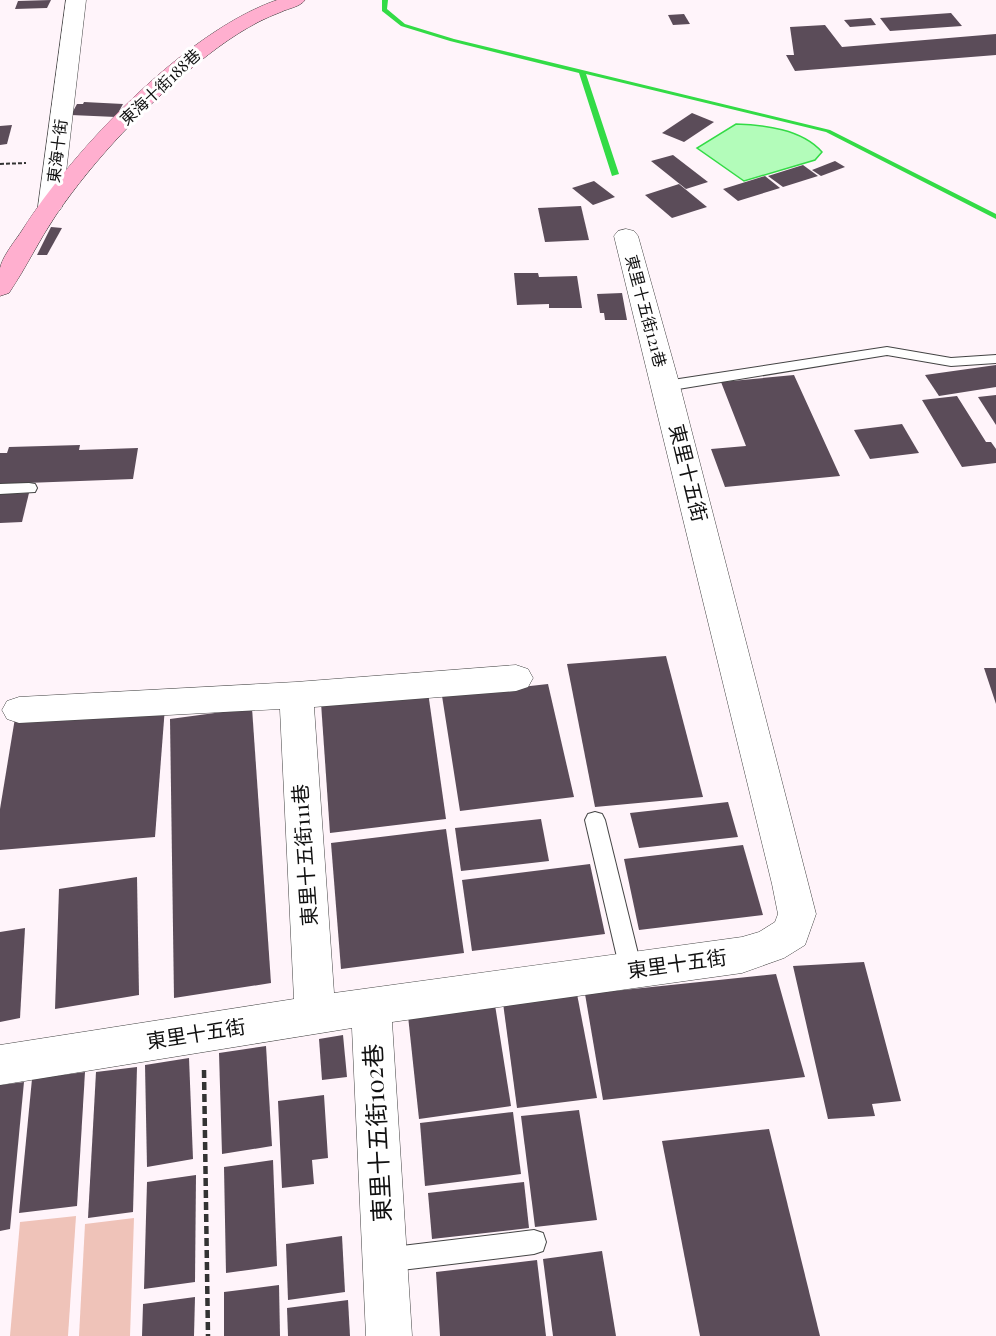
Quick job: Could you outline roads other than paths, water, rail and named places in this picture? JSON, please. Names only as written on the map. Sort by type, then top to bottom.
[{"type":"street","name":"東海十街","points":[[0,288],[50,207],[76,0]]},
{"type":"street","name":"東海十街188巷","points":[[50,207],[108,137],[183,63],[216,37],[258,13],[295,0]]},
{"type":"street","name":"東里十五街121巷","points":[[626,236],[666,386]]},
{"type":"street","name":"東里十五街","points":[[0,1065],[315,1014],[742,956],[770,946],[791,933],[797,914],[666,386]]},
{"type":"street","points":[[19,710],[296,695],[516,678]]},
{"type":"street","name":"東里十五街111巷","points":[[296,695],[315,1014]]},
{"type":"street","name":"東里十五街102巷","points":[[371,1006],[389,1336]]},
{"type":"lane","points":[[666,386],[887,351],[951,362],[996,359]]},
{"type":"lane","points":[[0,489],[29,488]]},
{"type":"lane","points":[[595,820],[631,970]]},
{"type":"lane","points":[[385,1260],[534,1242]]},
{"type":"waterway","points":[[385,0],[384,10],[403,25],[452,40],[581,71]]},
{"type":"waterway","points":[[581,71],[828,131],[996,217]]},
{"type":"waterway","points":[[581,71],[615,174]]}]
